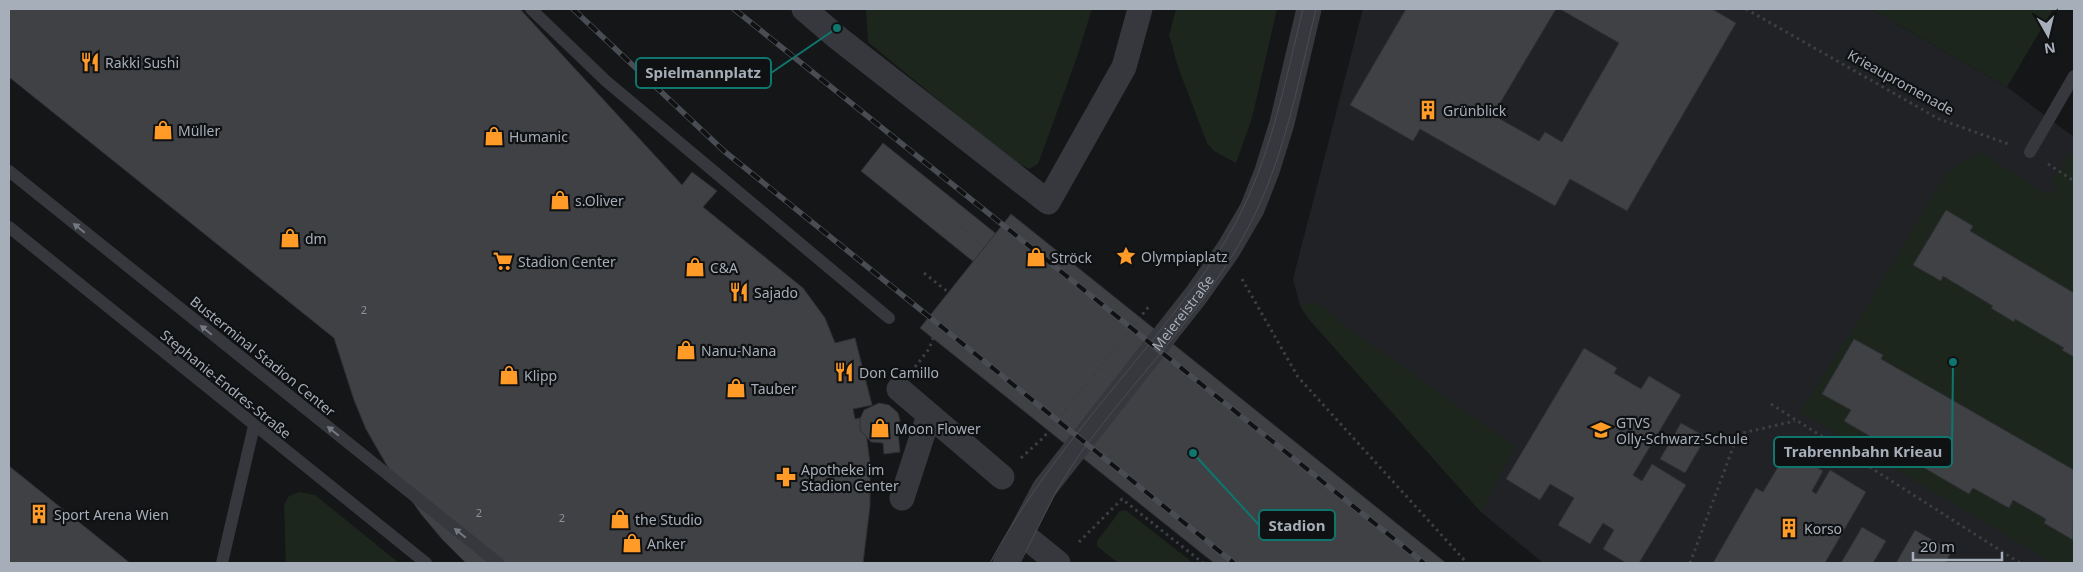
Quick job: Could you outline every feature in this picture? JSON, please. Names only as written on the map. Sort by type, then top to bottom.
[{"type":"street","points":[[804,9],[844,43],[1048,202],[1124,67],[1140,9]]},
{"type":"street","name":"Meiereistraße","points":[[1021,533],[1044,489],[1197,294],[1228,250],[1252,210],[1282,123],[1310,9]]},
{"type":"street","points":[[899,389],[1002,477]]},
{"type":"street","points":[[902,498],[929,415]]},
{"type":"street","points":[[1005,563],[1021,533],[1058,563]]},
{"type":"lane","points":[[531,9],[606,81],[889,318]]},
{"type":"lane","points":[[2030,152],[2074,76]]},
{"type":"lane","name":"Busterminal Stadion Center","points":[[9,172],[498,563]]},
{"type":"lane","name":"Stephanie-Endres-Straße","points":[[9,227],[426,563]]},
{"type":"lane","points":[[222,563],[254,426]]},
{"type":"path","name":"Krieaupromenade","points":[[1746,9],[1939,119],[2030,152],[2074,181]]},
{"type":"path","points":[[960,227],[984,247]]},
{"type":"path","points":[[924,274],[948,292]]},
{"type":"path","points":[[1241,277],[1298,377],[1467,563]]},
{"type":"path","points":[[1002,477],[1043,438],[1156,298]]},
{"type":"path","points":[[1770,404],[2020,563]]},
{"type":"path","points":[[1690,563],[1738,434],[1796,421]]},
{"type":"path","points":[[1079,542],[1122,498],[1203,563]]},
{"type":"shaded area","points":[[866,9],[1092,9],[1077,57],[1038,164],[1029,169],[1011,160],[868,42]]},
{"type":"shaded area","points":[[1176,9],[1277,9],[1252,118],[1236,163],[1214,151],[1207,143],[1178,67],[1169,35]]},
{"type":"shaded area","points":[[1363,9],[1871,9],[2007,87],[2074,137],[2074,563],[1543,563],[1481,512],[1307,317],[1300,305],[1293,279]]},
{"type":"shaded area","points":[[1871,9],[2053,9],[2007,87]]},
{"type":"shaded area","points":[[2074,148],[2074,563],[2053,563],[1800,412],[1864,312],[1947,172],[1980,152],[2049,196],[2056,186],[2051,182]]},
{"type":"shaded area","points":[[1316,302],[1348,328],[1515,447],[1481,512],[1307,317],[1300,305]]},
{"type":"shaded area","points":[[299,492],[315,495],[399,563],[286,563],[284,505],[289,496]]},
{"type":"shaded area","points":[[1126,510],[1193,563],[1118,563],[1097,546],[1097,541],[1120,511]]},
{"type":"building","name":"Stadion Center","points":[[9,9],[520,9],[682,185],[692,172],[717,191],[703,207],[803,288],[825,318],[835,343],[855,338],[872,405],[853,409],[855,419],[864,417],[870,463],[870,506],[863,563],[466,563],[421,514],[386,464],[366,429],[354,400],[334,338],[9,77]]},
{"type":"building","name":"Grünblick","points":[[1406,9],[1556,9],[1493,115],[1539,141],[1545,132],[1562,142],[1619,43],[1560,9],[1712,9],[1736,23],[1627,211],[1570,179],[1555,206],[1420,129],[1413,141],[1350,105]]},
{"type":"building","points":[[883,143],[1065,289],[1042,317],[861,171]]},
{"type":"building","points":[[1946,210],[1973,226],[1970,231],[2074,293],[2074,357],[2062,350],[2064,348],[2015,319],[2014,322],[1991,308],[1993,306],[1943,276],[1941,281],[1913,265]]},
{"type":"building","points":[[1011,214],[1446,563],[1214,563],[920,328]]},
{"type":"building","points":[[1854,339],[1883,355],[1881,359],[2074,470],[2073,540],[2044,523],[2046,519],[2013,500],[2009,508],[1973,488],[1969,494],[1844,421],[1851,410],[1822,394]]},
{"type":"building","name":"GTVS Olly-Schwarz-Schule","points":[[1584,348],[1617,368],[1614,373],[1641,389],[1649,376],[1681,395],[1633,475],[1642,481],[1652,464],[1686,485],[1639,563],[1626,563],[1603,549],[1614,530],[1603,523],[1590,544],[1558,525],[1574,498],[1550,484],[1540,500],[1506,479]]},
{"type":"building","name":"Moon Flower","points":[[879,403],[889,405],[898,413],[900,420],[898,433],[900,452],[884,454],[883,443],[871,442],[860,430],[860,419],[864,410]]},
{"type":"building","points":[[1681,423],[1706,437],[1685,473],[1660,459]]},
{"type":"building","name":"Korso","points":[[1788,450],[1823,471],[1812,491],[1816,494],[1830,470],[1866,492],[1825,563],[1713,563],[1756,488],[1763,492]]},
{"type":"building","name":"Sport Arena Wien","points":[[9,466],[130,563],[9,563]]},
{"type":"building","points":[[1862,527],[1886,541],[1873,563],[1841,563]]},
{"type":"building","points":[[1915,530],[1952,551],[1945,563],[1896,563]]},
{"type":"tram line","points":[[990,563],[1025,504],[1065,448],[1152,341],[1207,269],[1226,240],[1248,199],[1268,146],[1303,9]]},
{"type":"tram line","points":[[1020,563],[1058,488],[1077,458],[1210,289],[1248,228],[1261,202],[1281,148],[1316,9]]},
{"type":"railway","points":[[573,9],[724,151],[1234,563]]},
{"type":"railway","points":[[734,9],[1424,563]]},
{"type":"place","name":"Spielmannplatz","points":[[837,28]]},
{"type":"place","name":"Rakki Sushi","points":[[90,62]]},
{"type":"place","name":"Grünblick","points":[[1428,110]]},
{"type":"place","name":"Müller","points":[[163,130]]},
{"type":"place","name":"Humanic","points":[[494,136]]},
{"type":"place","name":"s.Oliver","points":[[560,200]]},
{"type":"place","name":"dm","points":[[290,238]]},
{"type":"place","name":"Olympiaplatz","points":[[1126,256]]},
{"type":"place","name":"Ströck","points":[[1036,257]]},
{"type":"place","name":"Stadion Center","points":[[503,261]]},
{"type":"place","name":"C&A","points":[[695,267]]},
{"type":"place","name":"Sajado","points":[[739,292]]},
{"type":"place","name":"Nanu-Nana","points":[[686,350]]},
{"type":"place","name":"Trabrennbahn Krieau","points":[[1953,362]]},
{"type":"place","name":"Don Camillo","points":[[844,372]]},
{"type":"place","name":"Klipp","points":[[509,375]]},
{"type":"place","name":"Tauber","points":[[736,388]]},
{"type":"place","name":"Moon Flower","points":[[880,428]]},
{"type":"place","name":"GTVS Olly-Schwarz-Schule","points":[[1601,430]]},
{"type":"place","name":"Stadion","points":[[1193,453]]},
{"type":"place","name":"Apotheke im Stadion Center","points":[[786,477]]},
{"type":"place","name":"Sport Arena Wien","points":[[39,514]]},
{"type":"place","name":"the Studio","points":[[620,519]]},
{"type":"place","name":"Korso","points":[[1789,528]]},
{"type":"place","name":"Anker","points":[[632,543]]}]
